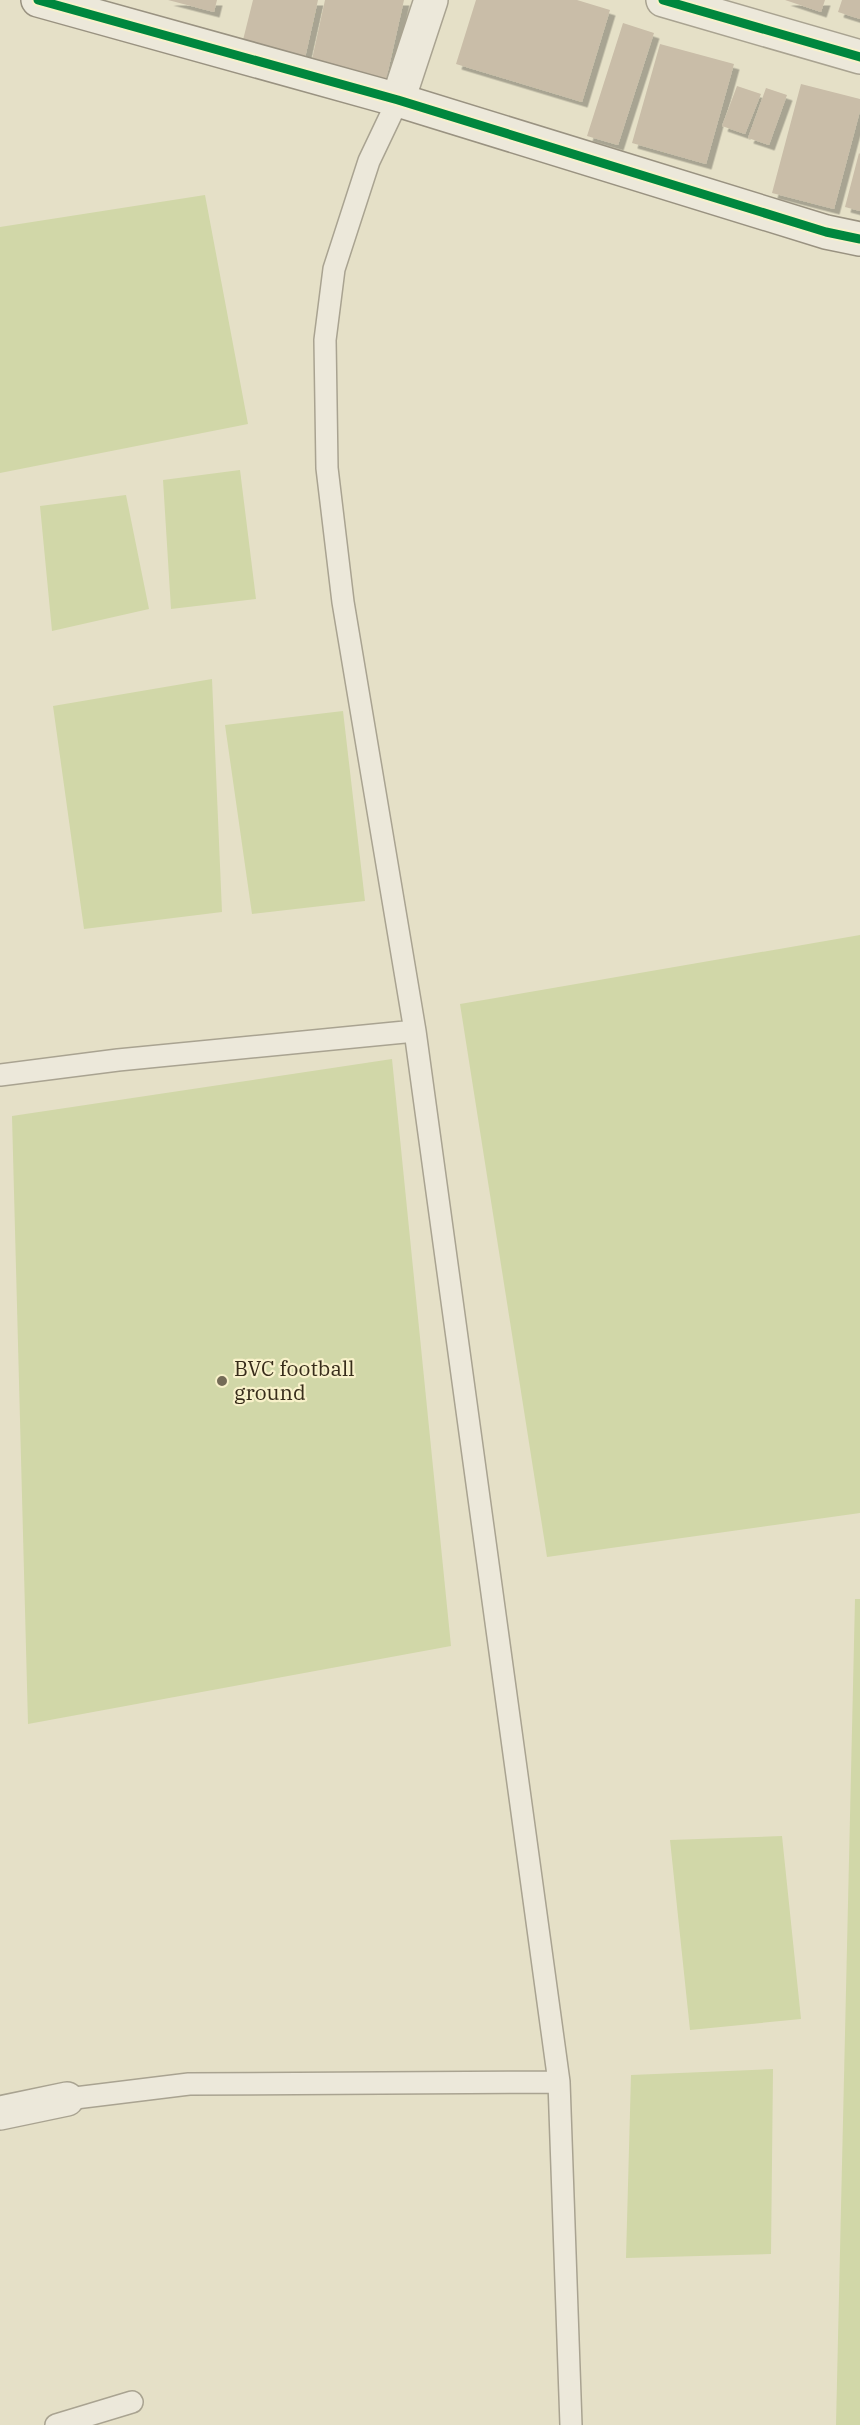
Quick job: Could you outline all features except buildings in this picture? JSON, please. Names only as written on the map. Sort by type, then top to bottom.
[{"type":"street","points":[[398,100],[431,0]]},
{"type":"street","points":[[663,0],[860,57]]},
{"type":"street","points":[[44,1],[398,100],[826,232],[860,239]]},
{"type":"street","points":[[0,2113],[67,2099]]},
{"type":"lane","points":[[398,100],[369,161],[334,269],[325,340],[327,468],[343,602],[415,1030],[559,2082],[571,2425]]},
{"type":"lane","points":[[0,1076],[118,1060],[415,1030]]},
{"type":"lane","points":[[67,2099],[189,2084],[559,2082]]},
{"type":"lane","points":[[56,2425],[132,2402]]},
{"type":"green space","points":[[205,195],[248,424],[0,473],[0,227]]},
{"type":"green space","points":[[240,470],[256,599],[171,609],[163,480]]},
{"type":"green space","points":[[126,495],[149,609],[52,631],[40,506]]},
{"type":"green space","points":[[212,679],[222,912],[84,929],[53,706]]},
{"type":"green space","points":[[343,711],[365,901],[252,914],[225,725]]},
{"type":"green space","points":[[860,935],[860,1513],[547,1557],[460,1004]]},
{"type":"green space","name":"BVC football ground","points":[[392,1059],[451,1646],[28,1724],[12,1116]]},
{"type":"green space","points":[[855,1599],[860,1599],[860,2425],[836,2425]]},
{"type":"green space","points":[[782,1836],[801,2019],[690,2030],[670,1840]]},
{"type":"green space","points":[[773,2069],[771,2254],[626,2258],[631,2075]]},
{"type":"cycle path","points":[[38,0],[398,100],[826,232],[860,239]]},
{"type":"cycle path","points":[[663,0],[860,57]]},
{"type":"place","name":"BVC football ground","points":[[222,1381]]}]
